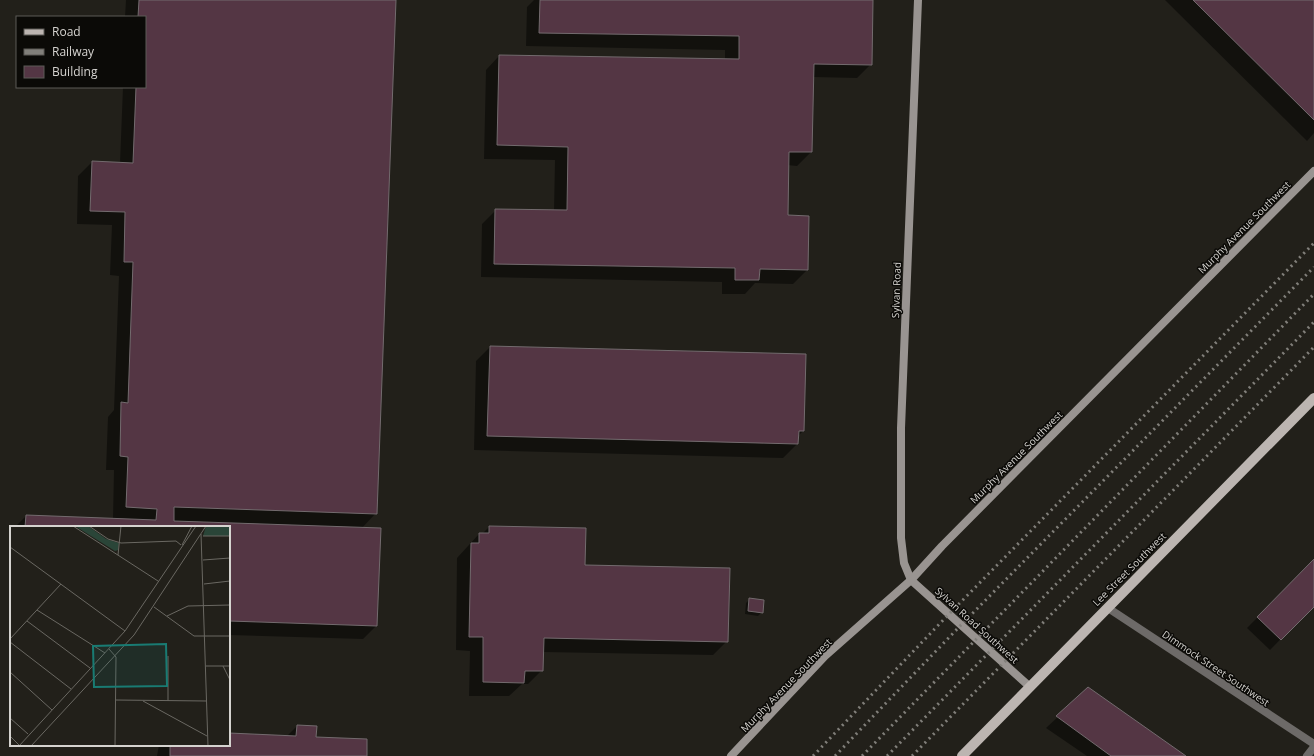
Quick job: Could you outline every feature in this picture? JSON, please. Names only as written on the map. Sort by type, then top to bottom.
[{"type":"main road","name":"Lee Street Southwest","points":[[962,756],[1029,686],[1108,608],[1314,398]]},
{"type":"street","name":"Sylvan Road","points":[[911,580],[904,563],[901,538],[901,428],[918,0]]},
{"type":"street","name":"Murphy Avenue Southwest","points":[[731,756],[825,656],[911,580],[948,540],[1314,171]]},
{"type":"street","name":"Sylvan Road Southwest","points":[[911,580],[1029,686]]},
{"type":"street","name":"Dimmock Street Southwest","points":[[1108,608],[1314,746]]},
{"type":"street","points":[[1307,756],[1314,746]]},
{"type":"building","points":[[139,0],[396,0],[377,514],[174,507],[174,521],[381,528],[377,626],[230,621],[230,526],[25,526],[26,515],[156,520],[157,509],[126,507],[128,457],[120,456],[121,402],[128,403],[133,262],[124,262],[125,212],[90,211],[92,161],[133,163],[136,88],[146,88],[146,16],[138,16]]},
{"type":"building","points":[[540,0],[873,0],[872,65],[814,64],[812,152],[789,152],[788,215],[809,216],[808,270],[760,269],[759,280],[735,280],[735,268],[494,264],[495,209],[567,210],[568,147],[497,145],[499,55],[739,59],[739,36],[539,33]]},
{"type":"building","points":[[1193,0],[1314,0],[1314,120]]},
{"type":"building","points":[[490,346],[806,354],[804,431],[799,431],[798,444],[487,436]]},
{"type":"building","points":[[489,526],[586,528],[585,565],[730,568],[728,642],[544,638],[543,671],[525,671],[524,683],[483,682],[483,637],[469,637],[471,543],[479,543],[479,533],[489,533]]},
{"type":"building","points":[[1314,559],[1314,607],[1281,640],[1257,617]]},
{"type":"building","points":[[749,598],[764,600],[763,613],[748,611]]},
{"type":"building","points":[[1088,687],[1186,756],[1111,756],[1056,716]]},
{"type":"building","points":[[297,725],[317,726],[316,737],[367,739],[367,756],[170,756],[170,746],[230,746],[230,733],[296,736]]},
{"type":"railway","points":[[813,756],[949,614],[1314,243]]},
{"type":"railway","points":[[835,756],[961,625],[1314,267]]},
{"type":"railway","points":[[862,756],[1314,294]]},
{"type":"railway","points":[[887,756],[1314,322]]},
{"type":"railway","points":[[912,756],[1314,347]]}]
